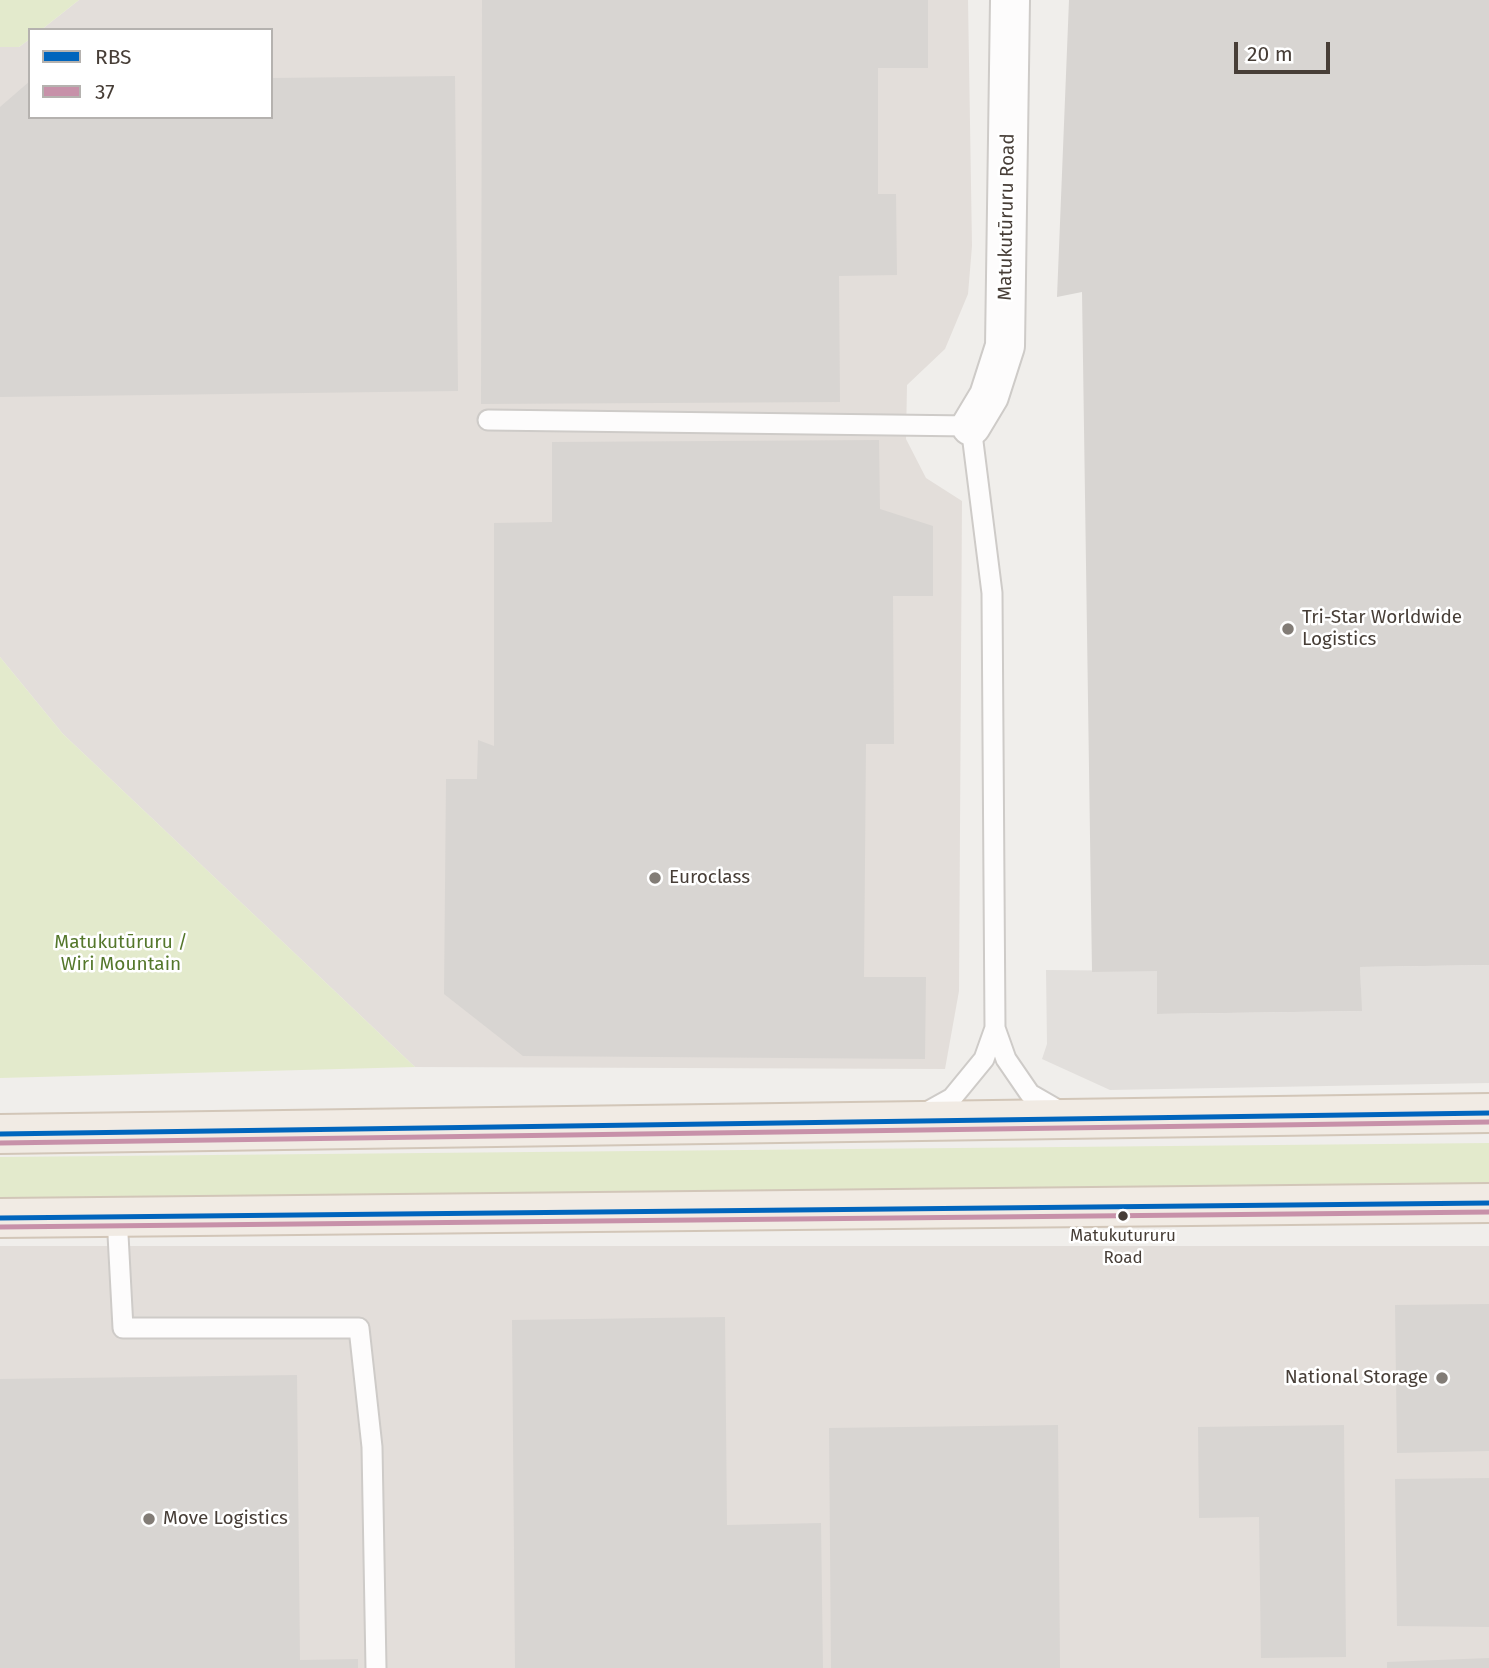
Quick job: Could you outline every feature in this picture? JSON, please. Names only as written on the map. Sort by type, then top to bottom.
[{"type":"main road","points":[[0,1134],[1489,1113]]},
{"type":"main road","points":[[0,1217],[1489,1203]]},
{"type":"street","name":"Matukutūruru Road","points":[[971,426],[989,396],[1005,346],[1010,0]]},
{"type":"lane","points":[[488,420],[971,426],[992,593],[996,1028],[1006,1059],[1030,1094],[1071,1119]]},
{"type":"lane","points":[[912,1121],[952,1098],[984,1059],[996,1028]]},
{"type":"lane","points":[[117,1216],[123,1328],[359,1328],[372,1447],[376,1668]]},
{"type":"shaded area","points":[[79,0],[968,0],[972,246],[968,294],[945,349],[907,385],[906,439],[926,478],[962,501],[959,991],[945,1069],[415,1067],[63,734],[0,657],[0,47],[19,47],[28,40],[28,119],[273,119],[273,28],[44,28]]},
{"type":"shaded area","points":[[1489,965],[1489,1083],[1110,1090],[1042,1059],[1047,1044],[1046,970],[1157,971],[1158,1014],[1361,1011],[1360,967]]},
{"type":"shaded area","points":[[0,1246],[1489,1246],[1489,1668],[0,1668]]},
{"type":"green space","points":[[0,0],[79,0],[44,28],[28,28],[28,40],[19,47],[0,47]]},
{"type":"green space","name":"Matukutūruru / Wiri Mountain","points":[[0,657],[63,734],[415,1067],[0,1078]]},
{"type":"green space","points":[[1489,1143],[1489,1190],[41,1203],[0,1198],[0,1157]]},
{"type":"building","points":[[482,0],[928,0],[928,68],[878,68],[878,194],[896,194],[897,275],[839,276],[840,402],[481,404]]},
{"type":"building","name":"Tri-Star Worldwide Logistics","points":[[1069,0],[1489,0],[1489,965],[1360,967],[1362,1011],[1157,1014],[1157,971],[1092,972],[1082,292],[1057,297]]},
{"type":"building","points":[[455,76],[458,391],[0,397],[0,107],[28,83],[28,119],[273,119],[273,78]]},
{"type":"building","points":[[879,440],[880,509],[933,526],[933,596],[893,596],[894,744],[866,744],[864,977],[926,977],[925,1059],[523,1056],[444,994],[446,779],[477,779],[478,740],[494,746],[494,523],[552,522],[552,442]]},
{"type":"building","name":"National Storage","points":[[1489,1304],[1489,1451],[1397,1453],[1395,1305]]},
{"type":"building","points":[[725,1317],[727,1525],[821,1523],[823,1668],[515,1668],[512,1320]]},
{"type":"building","name":"Move Logistics","points":[[297,1375],[300,1660],[358,1659],[358,1668],[0,1668],[0,1379]]},
{"type":"building","points":[[1058,1425],[1060,1668],[831,1668],[829,1428]]},
{"type":"building","points":[[1344,1425],[1346,1657],[1261,1658],[1259,1517],[1199,1518],[1198,1427]]},
{"type":"building","points":[[1489,1478],[1489,1627],[1397,1626],[1395,1479]]},
{"type":"building","points":[[1489,1658],[1489,1668],[1387,1668],[1387,1662]]},
{"type":"transit line","name":"RBS","points":[[0,1134],[1489,1113]]},
{"type":"transit line","name":"37","points":[[0,1143],[1489,1122]]},
{"type":"transit line","name":"RBS","points":[[0,1218],[1489,1203]]},
{"type":"transit line","name":"37","points":[[0,1227],[1489,1212]]},
{"type":"place","name":"Tri-Star Worldwide Logistics","points":[[1288,629]]},
{"type":"place","name":"Euroclass","points":[[655,878]]},
{"type":"place","name":"Matukutururu Road","points":[[1123,1216]]},
{"type":"place","name":"National Storage","points":[[1442,1378]]},
{"type":"place","name":"Move Logistics","points":[[149,1519]]}]
